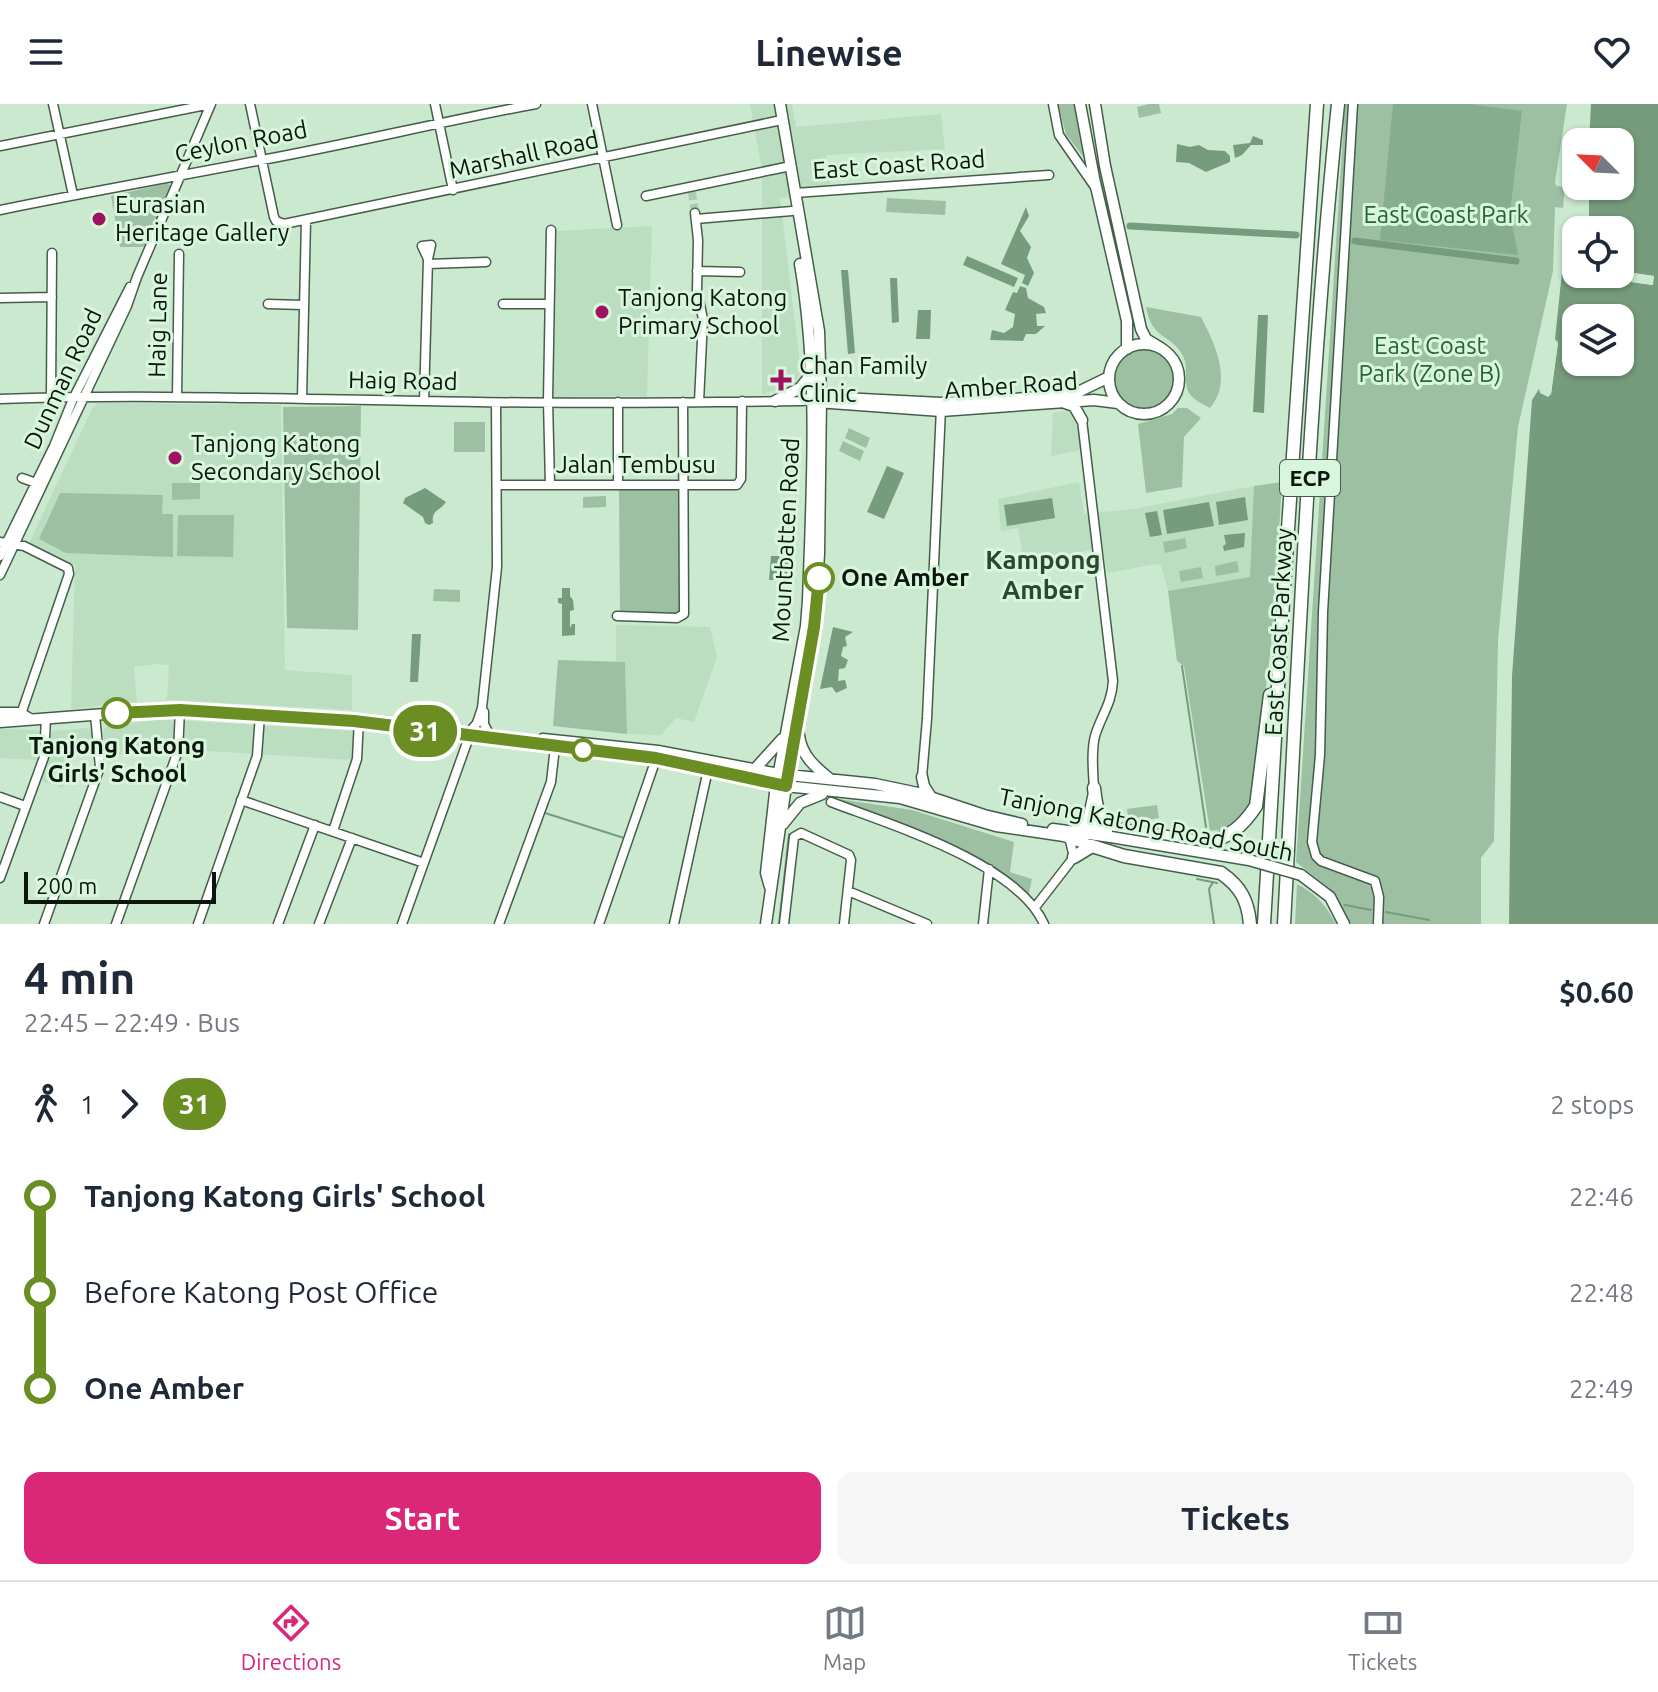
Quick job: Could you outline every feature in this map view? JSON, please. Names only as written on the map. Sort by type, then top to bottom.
[{"type":"highway","name":"East Coast Parkway","points":[[1264,924],[1317,104]]},
{"type":"highway","name":"East Coast Parkway","points":[[1284,924],[1329,188],[1338,104]]},
{"type":"highway","name":"ECP","points":[[1127,832],[1205,843],[1221,840],[1247,820],[1256,806],[1283,602]]},
{"type":"highway","points":[[1094,788],[1103,821],[1127,832]]},
{"type":"highway","points":[[1075,830],[1127,832]]},
{"type":"highway","points":[[1074,857],[1092,846],[1124,856],[1221,873],[1234,882],[1243,894],[1250,924]]},
{"type":"main road","name":"East Coast Road","points":[[777,104],[777,121],[792,192]]},
{"type":"main road","name":"East Coast Road","points":[[777,104],[792,192]]},
{"type":"main road","points":[[1080,104],[1127,321],[1127,349],[1138,345],[1161,348]]},
{"type":"main road","points":[[1095,104],[1105,166],[1141,329],[1146,339],[1161,348]]},
{"type":"main road","name":"Mountbatten Road","points":[[770,889],[766,873],[782,780],[797,725],[818,595],[820,431],[814,400],[809,313],[792,211],[792,192]]},
{"type":"main road","name":"Mountbatten Road","points":[[766,924],[781,829],[786,730],[807,613],[817,313],[792,192]]},
{"type":"main road","name":"Amber Road","points":[[1127,349],[1112,366],[1109,377],[1112,395],[1132,413],[1143,415],[1163,409],[1171,402],[1179,383],[1175,363],[1161,348]]},
{"type":"main road","points":[[775,401],[800,388],[812,373]]},
{"type":"main road","name":"Amber Road","points":[[814,400],[941,407],[1064,395],[1087,389],[1109,377]]},
{"type":"main road","name":"Amber Road","points":[[814,400],[853,406],[941,407],[1091,401],[1118,403]]},
{"type":"main road","points":[[1082,420],[1091,401]]},
{"type":"main road","points":[[1064,402],[1074,406],[1082,420]]},
{"type":"main road","points":[[820,431],[829,415],[853,406]]},
{"type":"main road","points":[[0,722],[23,718],[180,710],[357,721],[555,747],[657,755]]},
{"type":"main road","points":[[0,713],[23,718]]},
{"type":"main road","points":[[781,829],[792,809],[810,796],[831,791],[802,751],[797,725]]},
{"type":"main road","points":[[754,770],[778,745],[786,730]]},
{"type":"main road","points":[[470,734],[488,732],[657,755],[782,780]]},
{"type":"main road","points":[[709,765],[754,770],[782,780]]},
{"type":"main road","points":[[908,791],[922,777],[927,792],[934,799]]},
{"type":"main road","name":"Tanjong Katong Road South","points":[[782,780],[831,791],[900,798],[996,826],[1075,830],[1092,846]]},
{"type":"main road","points":[[1075,830],[1091,812],[1094,788]]},
{"type":"main road","name":"Tanjong Katong Road South","points":[[831,791],[908,791],[1020,824],[1075,830],[1249,860],[1301,875],[1330,897],[1344,924]]},
{"type":"street","points":[[53,104],[73,195]]},
{"type":"street","points":[[0,146],[211,104]]},
{"type":"street","name":"Dunman Road","points":[[0,556],[85,399],[211,104]]},
{"type":"street","points":[[250,104],[264,160]]},
{"type":"street","points":[[435,104],[453,190]]},
{"type":"street","name":"Ceylon Road","points":[[0,210],[536,104]]},
{"type":"street","points":[[592,104],[617,225]]},
{"type":"street","points":[[1053,104],[1059,135],[1097,191]]},
{"type":"street","points":[[1353,104],[1324,598],[1320,755],[1312,842],[1321,861],[1375,881],[1379,897],[1378,924]]},
{"type":"street","name":"Marshall Road","points":[[264,160],[274,217],[279,223],[453,190],[777,121]]},
{"type":"street","points":[[646,196],[691,190],[786,167]]},
{"type":"street","name":"East Coast Road","points":[[792,192],[1049,175]]},
{"type":"street","points":[[699,402],[703,319],[697,291],[696,216],[792,211]]},
{"type":"street","points":[[302,399],[302,273],[306,220]]},
{"type":"street","points":[[550,485],[551,230]]},
{"type":"street","points":[[51,397],[52,253]]},
{"type":"street","name":"Haig Lane","points":[[177,397],[179,254]]},
{"type":"street","points":[[424,401],[428,261],[486,262]]},
{"type":"street","points":[[697,271],[740,272]]},
{"type":"street","name":"Dunman Road","points":[[0,575],[7,543],[73,399],[121,300],[137,277]]},
{"type":"street","points":[[0,298],[52,297]]},
{"type":"street","points":[[268,304],[303,305]]},
{"type":"street","points":[[503,304],[549,304]]},
{"type":"street","name":"Haig Road","points":[[0,399],[177,397],[496,403],[814,400]]},
{"type":"street","name":"Jalan Tembusu","points":[[497,485],[735,486],[739,484],[742,401]]},
{"type":"street","points":[[618,402],[618,485]]},
{"type":"street","points":[[617,616],[677,618],[684,614],[683,402]]},
{"type":"street","points":[[402,924],[482,708],[497,567],[496,403]]},
{"type":"street","points":[[922,777],[941,407]]},
{"type":"street","name":"Amber Road","points":[[1082,420],[1113,681],[1108,708],[1095,736],[1094,788]]},
{"type":"street","points":[[22,478],[36,483]]},
{"type":"street","points":[[7,543],[68,568],[69,574],[23,718]]},
{"type":"street","points":[[482,708],[488,732]]},
{"type":"street","points":[[116,924],[178,751],[180,710]]},
{"type":"street","points":[[44,924],[100,767],[95,715]]},
{"type":"street","points":[[198,924],[258,749],[260,715]]},
{"type":"street","points":[[0,878],[44,757],[46,718]]},
{"type":"street","points":[[333,831],[357,759],[357,721]]},
{"type":"street","points":[[499,924],[551,782],[555,747]]},
{"type":"street","points":[[599,924],[657,755]]},
{"type":"street","points":[[674,924],[709,765]]},
{"type":"street","points":[[831,791],[989,869],[1036,906],[1044,924]]},
{"type":"street","points":[[0,797],[25,806]]},
{"type":"street","points":[[241,800],[424,863]]},
{"type":"street","points":[[278,924],[315,825]]},
{"type":"street","points":[[1036,906],[1074,857],[1075,830]]},
{"type":"street","points":[[784,924],[794,837],[801,833],[849,855],[844,924]]},
{"type":"street","points":[[319,924],[352,838]]},
{"type":"street","points":[[983,924],[989,869]]},
{"type":"street","points":[[848,891],[920,923]]},
{"type":"shaded area","points":[[750,104],[792,104],[796,127],[941,114],[945,149],[826,155],[831,191],[780,198],[801,373],[790,387],[762,394],[762,170]]},
{"type":"shaded area","points":[[1591,104],[1658,104],[1658,924],[1509,924],[1512,676],[1532,400],[1539,389],[1540,393],[1551,394],[1562,272],[1562,288],[1634,288],[1634,282],[1652,285],[1654,276],[1634,273],[1634,216],[1589,216],[1589,200],[1634,200],[1634,128],[1590,128]]},
{"type":"shaded area","points":[[1253,136],[1263,140],[1263,145],[1251,145],[1235,158],[1233,145],[1250,143]]},
{"type":"shaded area","points":[[1177,144],[1225,151],[1230,156],[1230,162],[1206,172],[1189,163],[1176,162]]},
{"type":"shaded area","points":[[1026,207],[1029,216],[1020,231],[1031,247],[1027,258],[1034,273],[1028,286],[1022,283],[1025,275],[1001,264]]},
{"type":"shaded area","name":"Tanjong Katong Primary School","points":[[652,226],[647,396],[556,397],[553,394],[557,231]]},
{"type":"shaded area","points":[[967,256],[1018,278],[1014,287],[963,265]]},
{"type":"shaded area","points":[[841,270],[848,270],[855,353],[848,354]]},
{"type":"shaded area","points":[[890,278],[897,278],[899,322],[892,323]]},
{"type":"shaded area","points":[[1020,286],[1026,288],[1028,298],[1044,307],[1046,313],[1036,314],[1037,326],[1045,326],[1036,334],[1026,334],[1023,341],[990,340],[992,330],[1004,333],[1013,327],[1015,314],[1005,310],[1013,292],[1017,293]]},
{"type":"shaded area","points":[[918,310],[931,310],[930,339],[916,339]]},
{"type":"shaded area","points":[[1258,315],[1268,315],[1264,413],[1253,412]]},
{"type":"shaded area","points":[[98,403],[281,405],[285,670],[352,675],[352,710],[167,700],[169,665],[156,664],[134,667],[137,702],[71,709],[75,565],[30,541],[93,407]]},
{"type":"shaded area","points":[[1067,411],[1075,414],[1081,450],[1051,456],[1053,413]]},
{"type":"shaded area","points":[[887,466],[904,473],[884,519],[867,512]]},
{"type":"shaded area","points":[[1079,482],[1084,514],[1133,509],[1254,486],[1251,577],[1168,591],[1161,565],[1107,573],[1103,550],[1088,550],[1025,568],[1018,528],[1001,531],[998,499]]},
{"type":"shaded area","points":[[425,488],[446,502],[429,525],[403,503],[405,498]]},
{"type":"shaded area","points":[[1245,497],[1248,520],[1219,525],[1216,502]]},
{"type":"shaded area","points":[[1052,498],[1055,518],[1007,526],[1004,505]]},
{"type":"shaded area","points":[[1209,502],[1214,526],[1167,534],[1163,510]]},
{"type":"shaded area","points":[[1157,511],[1162,535],[1150,537],[1145,513]]},
{"type":"shaded area","points":[[1245,533],[1244,547],[1224,551],[1224,535]]},
{"type":"shaded area","points":[[771,556],[789,556],[787,580],[769,580]]},
{"type":"shaded area","points":[[562,588],[570,588],[574,610],[570,611],[570,628],[575,624],[575,635],[562,636],[562,604],[558,603],[558,598],[562,598]]},
{"type":"shaded area","points":[[616,625],[710,627],[717,657],[694,722],[676,718],[661,735],[627,734],[625,663],[616,662]]},
{"type":"shaded area","points":[[833,627],[853,632],[845,637],[847,646],[843,647],[841,656],[848,660],[845,668],[839,669],[838,681],[845,680],[847,688],[836,693],[832,687],[820,689]]},
{"type":"shaded area","points":[[412,634],[421,634],[418,682],[410,682]]},
{"type":"shaded area","points":[[160,719],[354,731],[352,760],[175,749],[106,756],[103,730],[106,727]]},
{"type":"shaded area","points":[[88,728],[93,732],[93,742],[75,752],[62,788],[39,780],[49,758],[50,734],[53,731]]},
{"type":"shaded area","points":[[0,729],[37,730],[40,733],[37,760],[0,758]]},
{"type":"green space","points":[[1058,104],[1076,104],[1084,158],[1066,134]]},
{"type":"green space","points":[[1159,104],[1161,113],[1139,118],[1137,107]]},
{"type":"green space","name":"East Coast Park","points":[[1345,104],[1567,104],[1555,182],[1556,186],[1562,187],[1563,208],[1555,207],[1553,271],[1518,427],[1498,640],[1494,841],[1481,858],[1481,924],[1351,924],[1329,888],[1296,862]]},
{"type":"green space","points":[[1393,104],[1470,104],[1522,111],[1510,213],[1518,255],[1380,240]]},
{"type":"green space","points":[[168,183],[171,187],[148,242],[143,247],[120,247],[111,196]]},
{"type":"green space","points":[[887,198],[946,201],[945,215],[886,212]]},
{"type":"green space","points":[[1146,307],[1201,317],[1212,339],[1221,374],[1217,397],[1210,408],[1189,393],[1183,356],[1153,326]]},
{"type":"green space","points":[[1144,349],[1165,358],[1174,379],[1165,400],[1144,409],[1123,400],[1114,379],[1123,358]]},
{"type":"green space","points":[[361,406],[358,630],[287,628],[283,407]]},
{"type":"green space","points":[[1178,408],[1187,408],[1201,418],[1184,437],[1182,487],[1146,493],[1138,424],[1172,414]]},
{"type":"green space","points":[[454,422],[485,422],[485,452],[454,452]]},
{"type":"green space","points":[[849,428],[870,438],[866,448],[845,438]]},
{"type":"green space","points":[[843,441],[864,451],[860,461],[839,451]]},
{"type":"green space","points":[[1282,482],[1273,629],[1252,803],[1230,829],[1210,831],[1184,666],[1177,661],[1168,591],[1250,577],[1254,486]]},
{"type":"green space","points":[[172,483],[200,483],[200,499],[172,500]]},
{"type":"green space","points":[[681,489],[680,616],[620,613],[619,490]]},
{"type":"green space","points":[[60,493],[163,495],[162,514],[173,514],[173,557],[66,553],[39,539]]},
{"type":"green space","points":[[606,496],[606,507],[583,508],[583,497]]},
{"type":"green space","points":[[178,515],[234,515],[233,557],[177,556]]},
{"type":"green space","points":[[1185,538],[1187,548],[1165,553],[1163,542]]},
{"type":"green space","points":[[1237,561],[1239,572],[1216,576],[1215,566]]},
{"type":"green space","points":[[1201,567],[1203,578],[1181,582],[1179,571]]},
{"type":"green space","points":[[434,589],[460,590],[460,602],[433,601]]},
{"type":"green space","points":[[558,660],[625,662],[627,734],[553,726]]},
{"type":"green space","points":[[838,799],[912,810],[1014,842],[1010,872],[1032,879],[1028,897],[979,861]]},
{"type":"green space","points":[[1157,805],[1159,818],[1129,823],[1127,809]]},
{"type":"green space","points":[[1297,884],[1320,901],[1336,924],[1295,924]]},
{"type":"pier","points":[[1634,273],[1654,276],[1653,285],[1634,282],[1634,278],[1650,280],[1634,277]]},
{"type":"pier","points":[[1551,338],[1558,342],[1551,394],[1548,397],[1540,393],[1541,385],[1545,393],[1548,392],[1554,344]]},
{"type":"waterway","points":[[1130,226],[1296,235]]},
{"type":"waterway","points":[[1355,241],[1516,261]]},
{"type":"waterway","points":[[1182,666],[1206,827]]},
{"type":"waterway","points":[[545,813],[624,838]]},
{"type":"waterway","points":[[779,924],[789,834]]},
{"type":"waterway","points":[[1197,879],[1217,883]]},
{"type":"waterway","points":[[1213,882],[1209,889],[1214,924]]},
{"type":"waterway","points":[[1345,905],[1371,910]]},
{"type":"waterway","points":[[1386,912],[1429,920]]},
{"type":"tunnel","points":[[692,192],[695,213]]},
{"type":"bus line","name":"31","points":[[117,713],[180,710],[354,721],[656,758],[786,786],[814,627],[819,578]]},
{"type":"place","name":"Eurasian Heritage Gallery","points":[[99,219]]},
{"type":"place","name":"Tanjong Katong Primary School","points":[[602,312]]},
{"type":"place","name":"Chan Family Clinic","points":[[781,380]]},
{"type":"place","name":"Tanjong Katong Secondary School","points":[[175,458]]},
{"type":"place","name":"One Amber","points":[[819,578]]},
{"type":"place","name":"Tanjong Katong Girls' School","points":[[117,713]]},
{"type":"district","name":"Kampong Amber","points":[[1043,575]]},
{"type":"park label","name":"East Coast Park (Zone B)","points":[[1430,360]]}]
